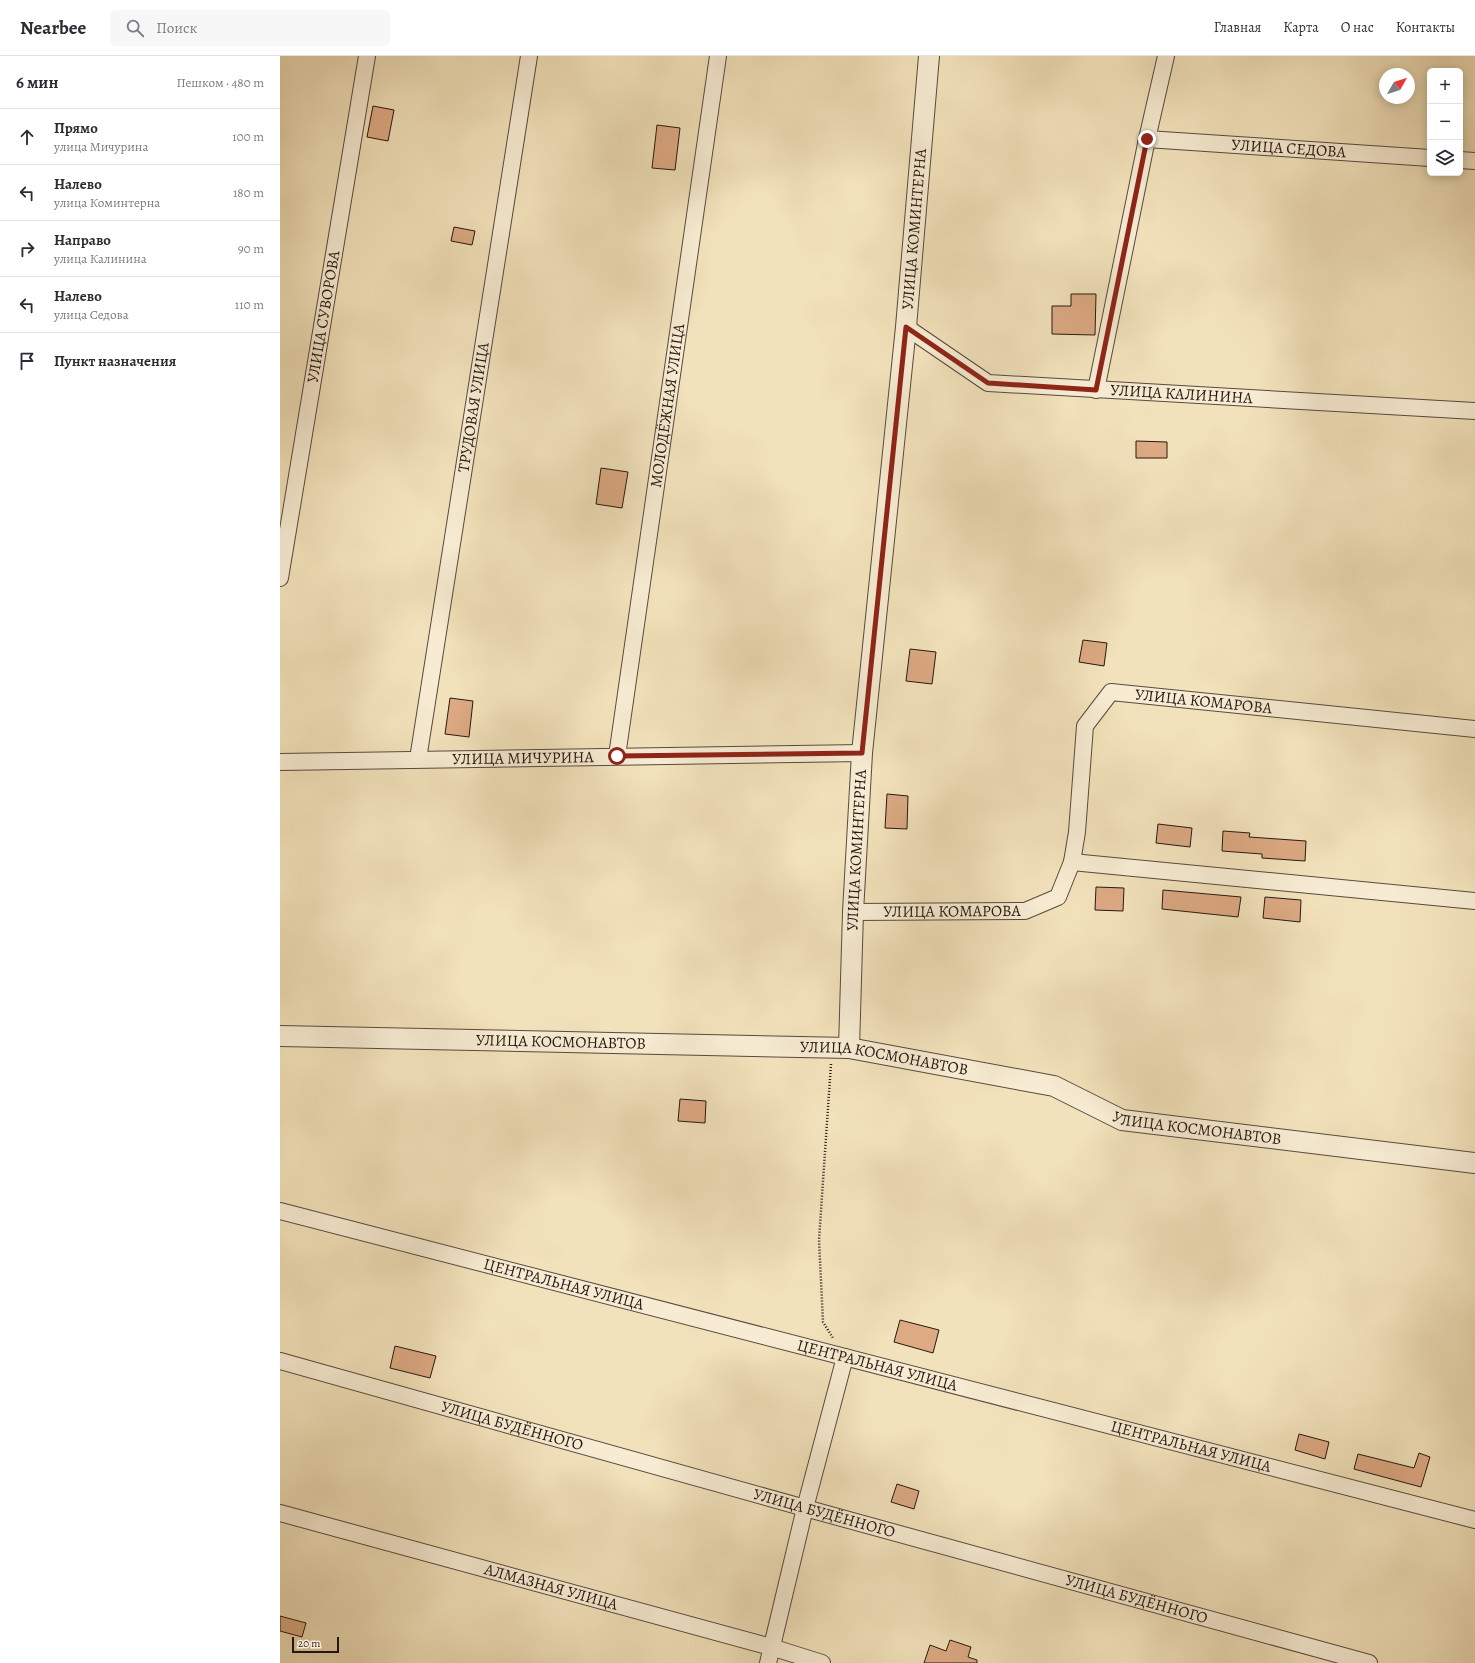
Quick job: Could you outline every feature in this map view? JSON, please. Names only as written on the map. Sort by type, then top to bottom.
[{"type":"street","name":"УЛИЦА СУВОРОВА","points":[[280,578],[367,56]]},
{"type":"street","name":"ТРУДОВАЯ УЛИЦА","points":[[418,759],[529,56]]},
{"type":"street","name":"МОЛОДЁЖНАЯ УЛИЦА","points":[[617,756],[718,56]]},
{"type":"street","name":"УЛИЦА КОМИНТЕРНА","points":[[840,1048],[853,912],[862,753],[906,327],[929,56]]},
{"type":"street","points":[[1096,390],[1147,139],[1166,56]]},
{"type":"street","name":"УЛИЦА СЕДОВА","points":[[1147,139],[1427,158]]},
{"type":"street","points":[[1463,160],[1475,161]]},
{"type":"street","name":"УЛИЦА КАЛИНИНА","points":[[906,327],[988,383],[1475,411]]},
{"type":"street","name":"УЛИЦА КОМАРОВА","points":[[853,912],[1025,911],[1058,897],[1072,862],[1077,832],[1085,726],[1111,692],[1475,729]]},
{"type":"street","name":"УЛИЦА МИЧУРИНА","points":[[280,762],[862,753]]},
{"type":"street","points":[[1072,862],[1475,901]]},
{"type":"street","name":"УЛИЦА КОСМОНАВТОВ","points":[[280,1036],[840,1048],[1054,1086],[1122,1120],[1475,1163]]},
{"type":"street","name":"ЦЕНТРАЛЬНАЯ УЛИЦА","points":[[280,1211],[1475,1520]]},
{"type":"street","points":[[770,1655],[805,1508],[845,1357]]},
{"type":"street","name":"УЛИЦА БУДЁННОГО","points":[[280,1361],[805,1508],[1369,1663]]},
{"type":"street","name":"АЛМАЗНАЯ УЛИЦА","points":[[280,1513],[770,1655],[822,1663]]},
{"type":"path","points":[[840,1048],[819,1240],[824,1322],[845,1357]]},
{"type":"building","points":[[373,106],[394,110],[388,141],[367,137]]},
{"type":"building","points":[[657,125],[680,128],[675,170],[652,168]]},
{"type":"building","points":[[454,227],[475,231],[472,245],[451,241]]},
{"type":"building","points":[[1071,294],[1096,294],[1095,335],[1052,334],[1052,306],[1071,306]]},
{"type":"building","points":[[1136,441],[1167,442],[1167,458],[1136,458]]},
{"type":"building","points":[[601,468],[628,472],[622,508],[596,504]]},
{"type":"building","points":[[1083,640],[1107,643],[1104,666],[1079,662]]},
{"type":"building","points":[[910,649],[936,652],[932,684],[906,681]]},
{"type":"building","points":[[450,698],[473,701],[469,737],[445,734]]},
{"type":"building","points":[[887,794],[908,796],[907,829],[885,828]]},
{"type":"building","points":[[1158,824],[1192,828],[1190,847],[1156,843]]},
{"type":"building","points":[[1223,831],[1250,833],[1249,837],[1306,841],[1305,861],[1262,858],[1262,854],[1222,851]]},
{"type":"building","points":[[1096,887],[1124,888],[1123,911],[1095,910]]},
{"type":"building","points":[[1163,890],[1241,897],[1238,917],[1162,909]]},
{"type":"building","points":[[1265,897],[1301,900],[1300,922],[1263,918]]},
{"type":"building","points":[[680,1099],[706,1101],[705,1123],[678,1121]]},
{"type":"building","points":[[900,1320],[939,1330],[933,1353],[894,1342]]},
{"type":"building","points":[[395,1346],[436,1356],[430,1378],[390,1368]]},
{"type":"building","points":[[1299,1434],[1329,1442],[1325,1459],[1295,1450]]},
{"type":"building","points":[[1419,1453],[1430,1457],[1421,1487],[1354,1469],[1358,1454],[1414,1468]]},
{"type":"building","points":[[897,1484],[919,1491],[914,1509],[891,1502]]},
{"type":"building","points":[[280,1616],[306,1623],[302,1637],[280,1631]]},
{"type":"building","points":[[950,1640],[971,1647],[968,1657],[977,1660],[977,1663],[924,1663],[930,1645],[946,1651]]},
{"type":"route","points":[[617,756],[862,753],[906,327],[988,383],[1096,390],[1147,139]]}]
